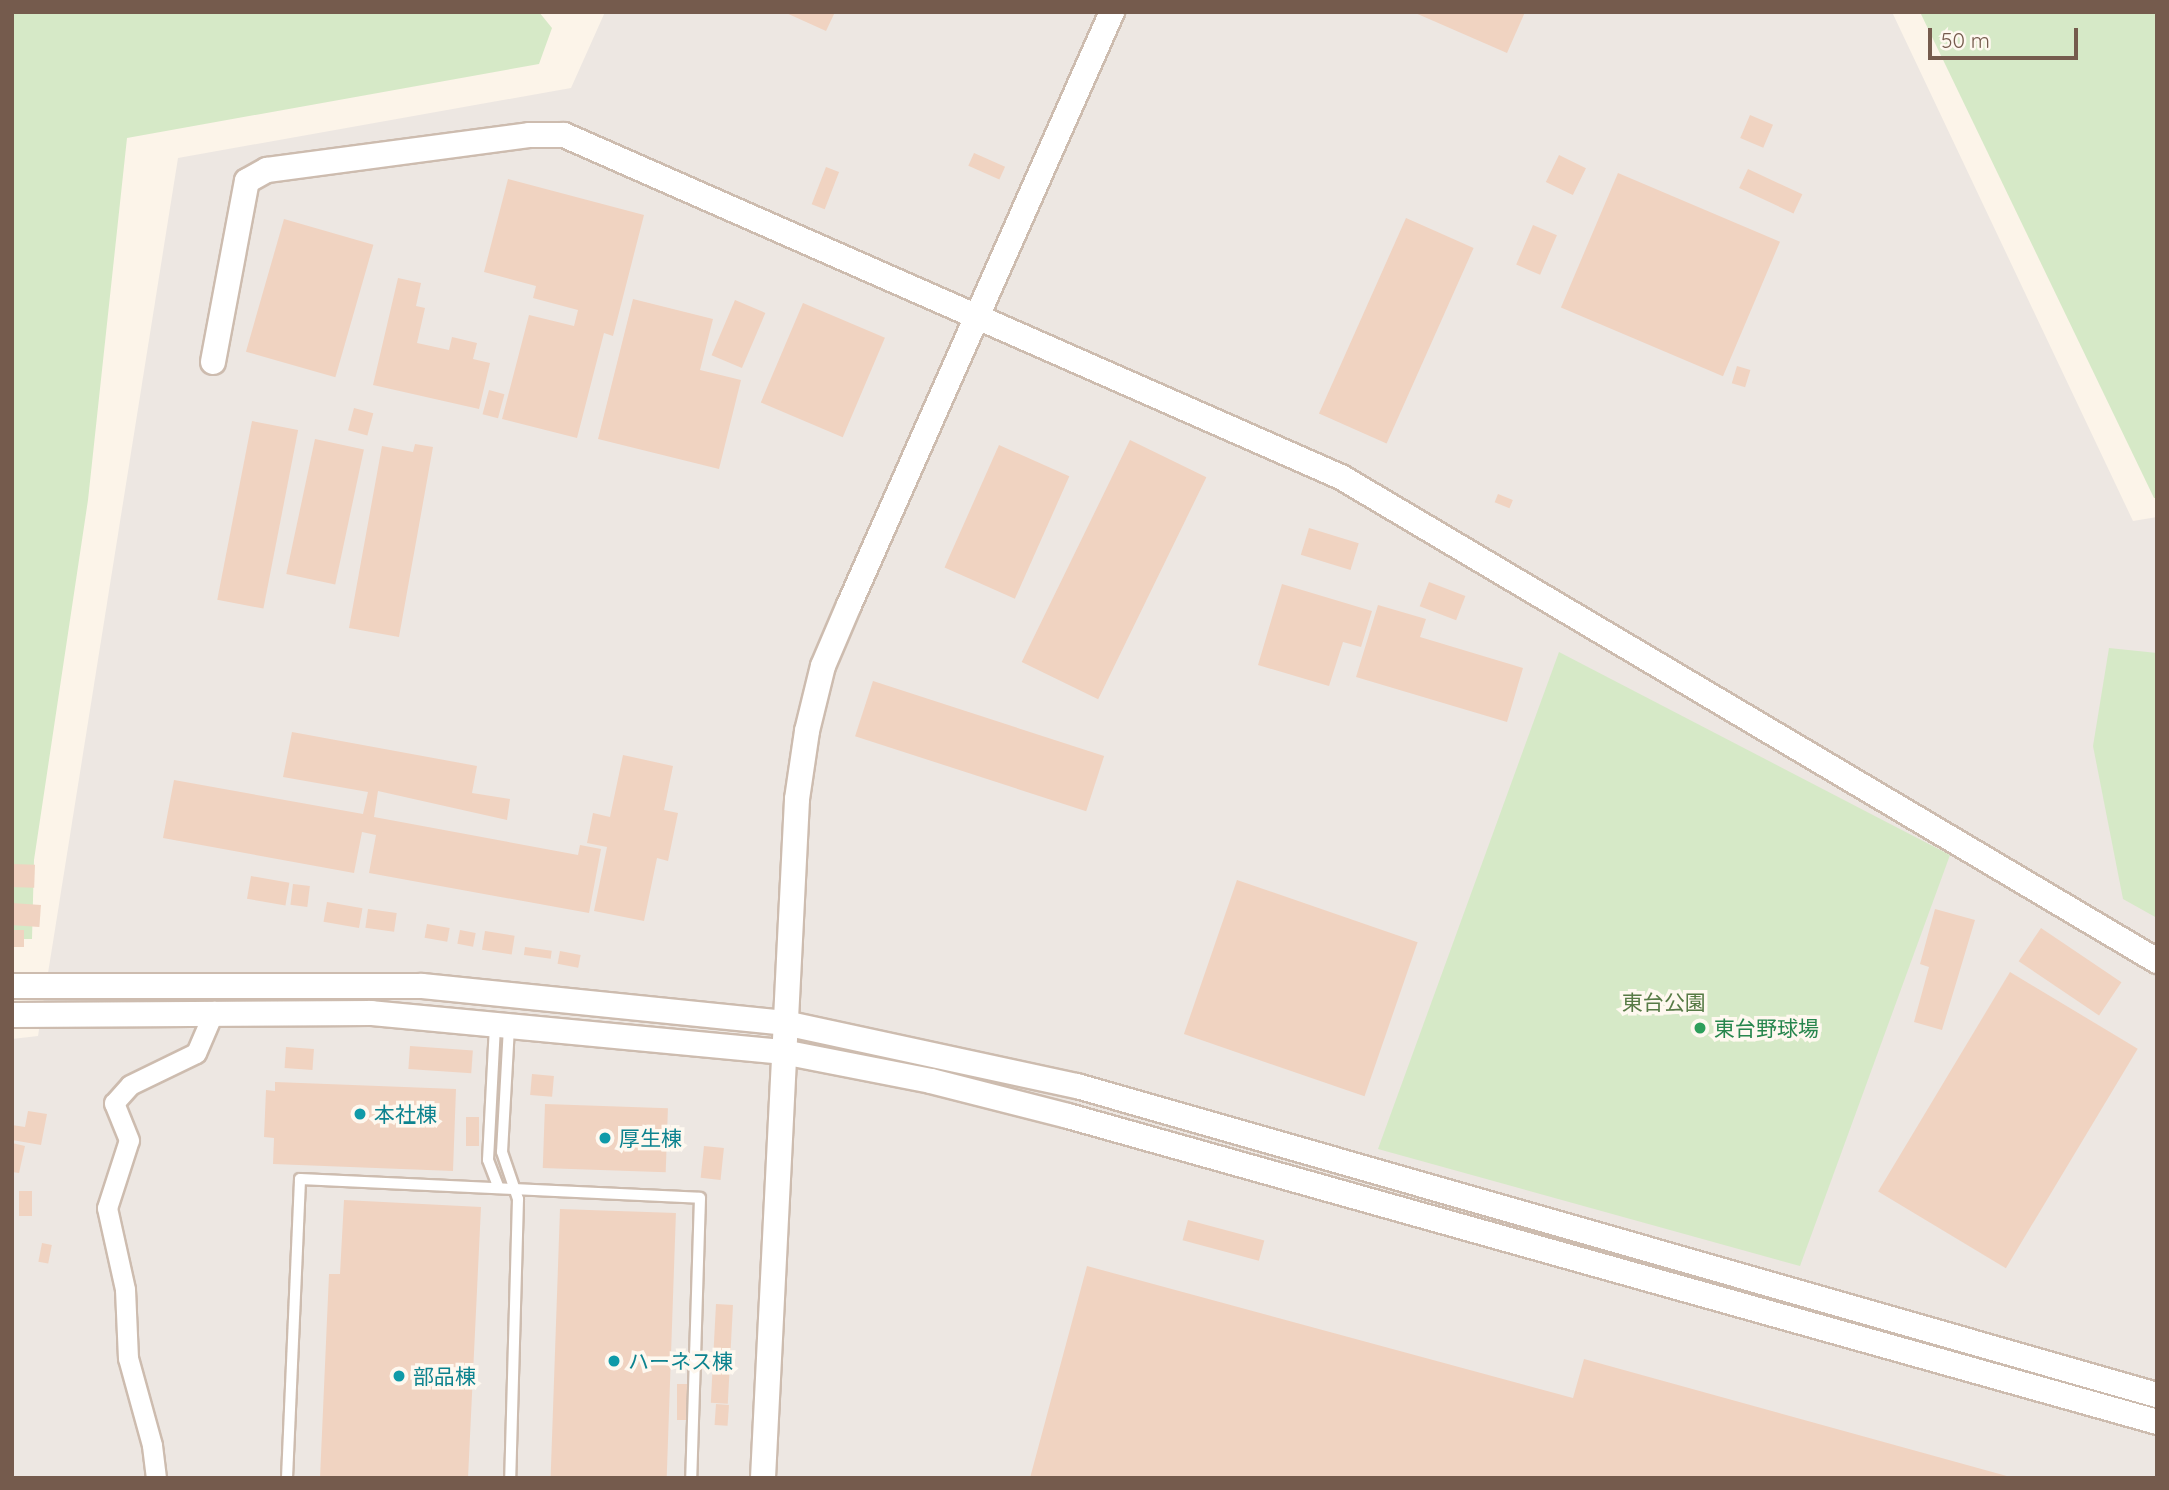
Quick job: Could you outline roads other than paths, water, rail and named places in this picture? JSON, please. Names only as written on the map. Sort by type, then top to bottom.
[{"type":"street","points":[[763,1478],[797,799],[823,666],[1112,12]]},
{"type":"street","points":[[213,362],[247,181],[267,170],[529,135],[564,135],[604,150],[1341,477],[2157,961]]},
{"type":"street","points":[[12,986],[422,986],[785,1023],[1077,1086],[2157,1395]]},
{"type":"street","points":[[156,1478],[152,1445],[128,1359],[125,1289],[107,1208],[129,1140],[114,1103],[130,1085],[196,1053],[214,1011]]},
{"type":"street","points":[[12,1015],[214,1011],[371,1013],[783,1052],[931,1081],[1068,1116],[2157,1422]]},
{"type":"lane","points":[[499,1188],[488,1160],[502,1026]]},
{"type":"lane","points":[[502,1026],[502,1152],[516,1189],[510,1478]]},
{"type":"lane","points":[[287,1478],[300,1180],[700,1198],[691,1478]]},
{"type":"place","name":"東台野球場","points":[[1700,1028]]},
{"type":"place","name":"本社棟","points":[[360,1114]]},
{"type":"place","name":"厚生棟","points":[[605,1138]]},
{"type":"place","name":"ハーネス棟","points":[[614,1361]]},
{"type":"place","name":"部品棟","points":[[399,1376]]},
{"type":"park label","name":"東台公園","points":[[1664,1002]]}]
